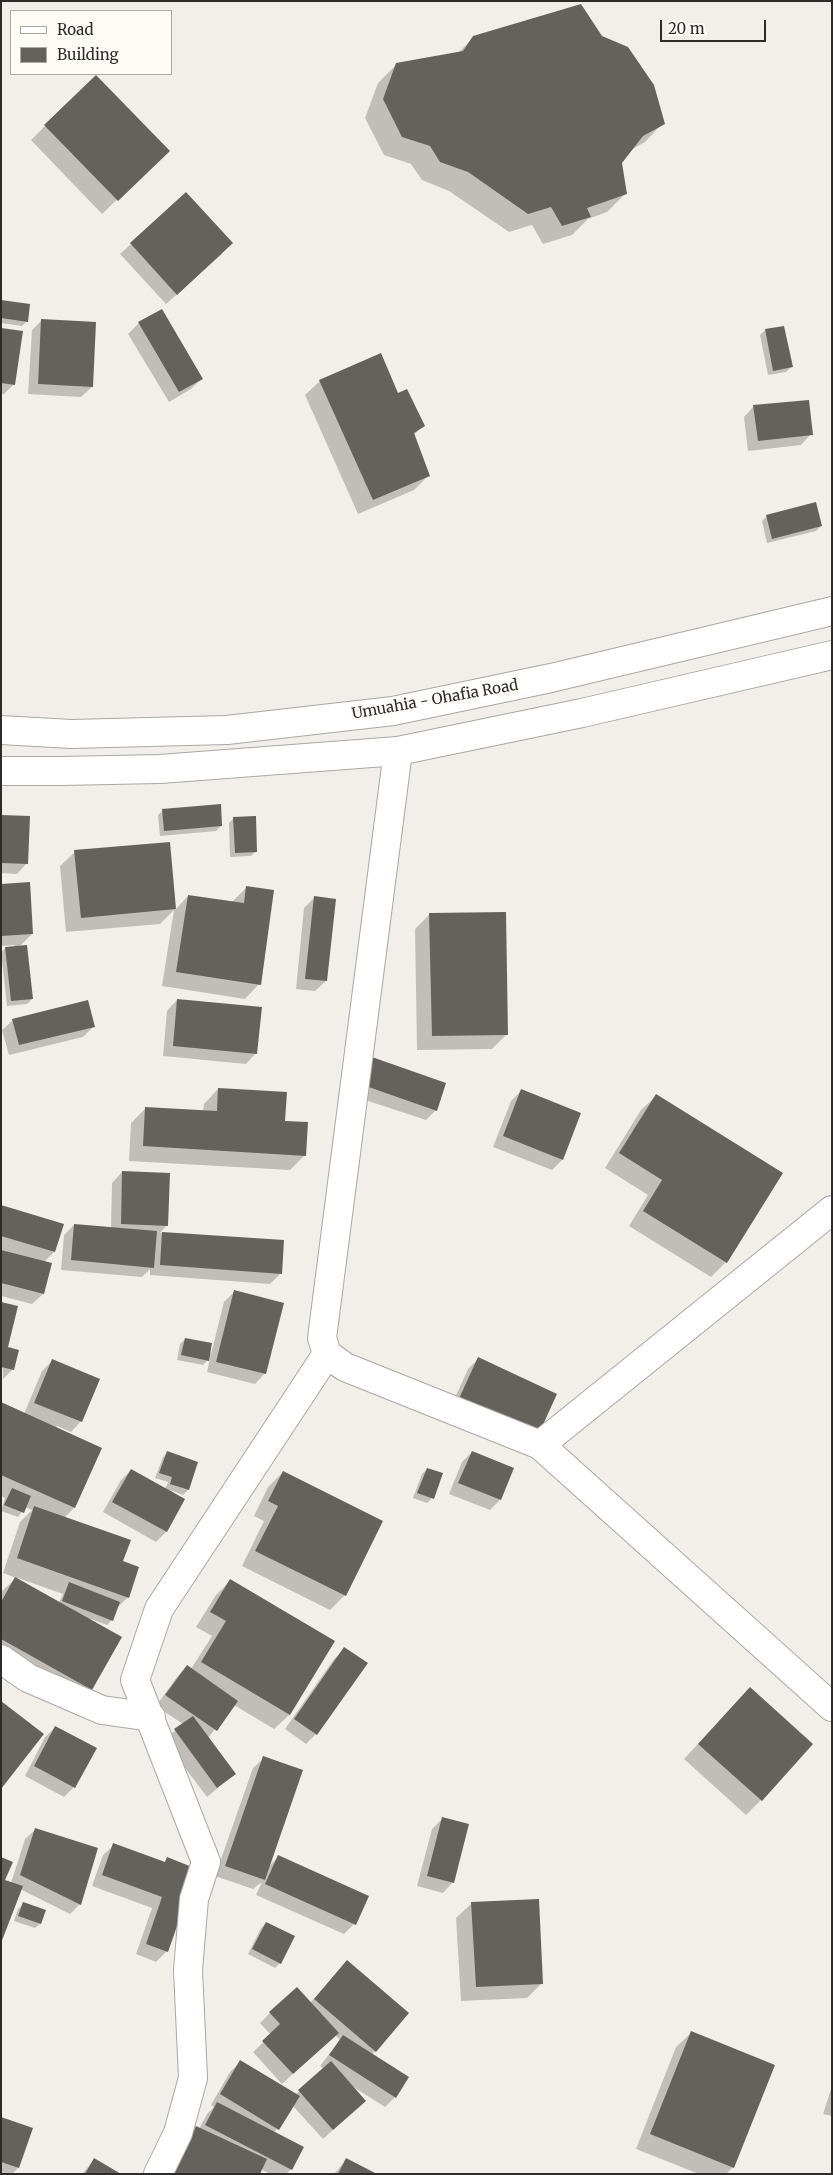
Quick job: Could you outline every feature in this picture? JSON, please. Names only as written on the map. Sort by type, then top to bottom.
[{"type":"street","name":"Umuahia - Ohafia Road","points":[[1,730],[71,734],[227,730],[393,711],[577,672],[832,611]]},
{"type":"street","points":[[1,771],[160,769],[398,752],[589,712],[832,655]]},
{"type":"street","points":[[577,672],[589,712]]},
{"type":"street","points":[[398,752],[322,1338],[327,1354],[346,1367],[540,1444],[832,1707]]},
{"type":"street","points":[[540,1444],[832,1210]]},
{"type":"street","points":[[158,2174],[178,2133],[193,2078],[188,1970],[194,1899],[206,1862],[135,1680],[159,1609],[327,1354]]},
{"type":"street","points":[[1,1659],[28,1678],[102,1710],[150,1717]]},
{"type":"building","points":[[581,4],[602,36],[628,47],[654,85],[665,124],[643,136],[622,163],[627,194],[587,208],[591,217],[562,226],[551,207],[528,214],[468,172],[440,162],[430,146],[402,137],[383,99],[396,63],[463,51],[473,36]]},
{"type":"building","points":[[96,75],[170,151],[118,201],[44,125]]},
{"type":"building","points":[[186,192],[233,243],[177,295],[130,243]]},
{"type":"building","points":[[1,300],[30,304],[28,322],[1,318]]},
{"type":"building","points":[[162,309],[203,379],[179,392],[138,322]]},
{"type":"building","points":[[41,319],[96,322],[93,387],[38,384]]},
{"type":"building","points":[[784,326],[793,367],[773,371],[765,329]]},
{"type":"building","points":[[1,328],[23,331],[15,385],[1,383]]},
{"type":"building","points":[[381,353],[398,393],[407,389],[425,426],[414,433],[430,476],[373,500],[319,380]]},
{"type":"building","points":[[809,400],[813,435],[758,441],[753,405]]},
{"type":"building","points":[[816,502],[822,526],[772,539],[766,515]]},
{"type":"building","points":[[221,804],[222,826],[164,831],[162,809]]},
{"type":"building","points":[[1,815],[30,816],[28,864],[1,863]]},
{"type":"building","points":[[256,816],[257,852],[235,853],[233,817]]},
{"type":"building","points":[[170,842],[176,909],[81,918],[74,850]]},
{"type":"building","points":[[30,882],[33,934],[1,936],[1,884]]},
{"type":"building","points":[[246,886],[274,890],[261,985],[176,972],[188,895],[244,903]]},
{"type":"building","points":[[314,896],[336,899],[327,981],[305,979]]},
{"type":"building","points":[[506,912],[508,1035],[432,1036],[429,913]]},
{"type":"building","points":[[27,945],[33,999],[11,1001],[5,947]]},
{"type":"building","points":[[177,999],[262,1007],[257,1054],[173,1046]]},
{"type":"building","points":[[88,1000],[95,1027],[19,1045],[12,1019]]},
{"type":"building","points":[[369,1056],[446,1083],[437,1111],[360,1084]]},
{"type":"building","points":[[218,1088],[287,1092],[285,1121],[308,1122],[306,1156],[143,1146],[145,1107],[217,1111]]},
{"type":"building","points":[[521,1089],[581,1113],[563,1160],[503,1136]]},
{"type":"building","points":[[656,1094],[783,1173],[727,1263],[643,1211],[662,1180],[619,1153]]},
{"type":"building","points":[[122,1171],[170,1173],[168,1226],[121,1224]]},
{"type":"building","points":[[1,1205],[64,1224],[55,1252],[1,1236]]},
{"type":"building","points":[[74,1224],[157,1231],[154,1268],[71,1260]]},
{"type":"building","points":[[162,1232],[284,1240],[282,1274],[160,1265]]},
{"type":"building","points":[[1,1250],[52,1263],[44,1294],[1,1283]]},
{"type":"building","points":[[234,1290],[284,1303],[266,1374],[216,1362]]},
{"type":"building","points":[[1,1302],[18,1306],[8,1347],[19,1350],[14,1370],[1,1367]]},
{"type":"building","points":[[185,1338],[212,1343],[209,1361],[181,1355]]},
{"type":"building","points":[[478,1357],[557,1394],[536,1440],[457,1403]]},
{"type":"building","points":[[52,1359],[100,1379],[82,1422],[34,1403]]},
{"type":"building","points":[[1,1402],[102,1448],[75,1508],[1,1475]]},
{"type":"building","points":[[167,1451],[198,1462],[189,1490],[170,1484],[172,1477],[159,1473]]},
{"type":"building","points":[[472,1451],[514,1468],[501,1500],[458,1483]]},
{"type":"building","points":[[427,1468],[443,1473],[434,1499],[417,1493]]},
{"type":"building","points":[[131,1469],[185,1499],[167,1532],[112,1502]]},
{"type":"building","points":[[283,1471],[383,1521],[346,1596],[255,1551],[278,1506],[268,1501]]},
{"type":"building","points":[[12,1488],[31,1496],[24,1513],[4,1505]]},
{"type":"building","points":[[34,1506],[131,1540],[123,1561],[139,1567],[129,1598],[17,1558]]},
{"type":"building","points":[[15,1577],[122,1637],[92,1690],[1,1639],[1,1602]]},
{"type":"building","points":[[230,1579],[335,1641],[290,1715],[201,1662],[226,1621],[210,1612]]},
{"type":"building","points":[[69,1582],[120,1602],[113,1621],[62,1601]]},
{"type":"building","points":[[344,1647],[368,1663],[317,1735],[294,1719]]},
{"type":"building","points":[[187,1665],[238,1701],[217,1731],[165,1695]]},
{"type":"building","points":[[750,1687],[813,1744],[762,1801],[698,1744]]},
{"type":"building","points":[[1,1701],[44,1734],[1,1789]]},
{"type":"building","points":[[193,1716],[236,1774],[217,1788],[174,1729]]},
{"type":"building","points":[[55,1726],[97,1748],[75,1788],[34,1766]]},
{"type":"building","points":[[263,1756],[303,1770],[265,1880],[225,1866]]},
{"type":"building","points":[[442,1817],[469,1824],[454,1883],[427,1876]]},
{"type":"building","points":[[35,1828],[98,1848],[81,1905],[20,1875]]},
{"type":"building","points":[[113,1843],[165,1862],[167,1857],[197,1869],[168,1952],[146,1944],[162,1897],[102,1875]]},
{"type":"building","points":[[278,1855],[369,1896],[356,1925],[265,1884]]},
{"type":"building","points":[[1,1857],[13,1862],[5,1880],[23,1886],[1,1943]]},
{"type":"building","points":[[539,1899],[543,1984],[476,1987],[471,1902]]},
{"type":"building","points":[[23,1902],[46,1910],[41,1924],[18,1916]]},
{"type":"building","points":[[266,1922],[295,1936],[281,1964],[252,1949]]},
{"type":"building","points":[[347,1960],[409,2013],[376,2052],[314,1999]]},
{"type":"building","points":[[297,1987],[339,2033],[293,2074],[262,2041],[280,2024],[269,2012]]},
{"type":"building","points":[[691,2031],[775,2065],[734,2168],[650,2134]]},
{"type":"building","points":[[343,2035],[409,2077],[396,2098],[329,2055]]},
{"type":"building","points":[[240,2060],[300,2096],[279,2130],[220,2094]]},
{"type":"building","points":[[331,2061],[366,2101],[333,2130],[298,2090]]},
{"type":"building","points":[[217,2102],[304,2147],[292,2170],[205,2125]]},
{"type":"building","points":[[1,2117],[33,2128],[19,2168],[1,2162]]},
{"type":"building","points":[[196,2126],[267,2159],[260,2174],[174,2174]]},
{"type":"building","points":[[94,2158],[121,2174],[85,2174]]},
{"type":"building","points":[[346,2158],[377,2174],[338,2174]]}]
